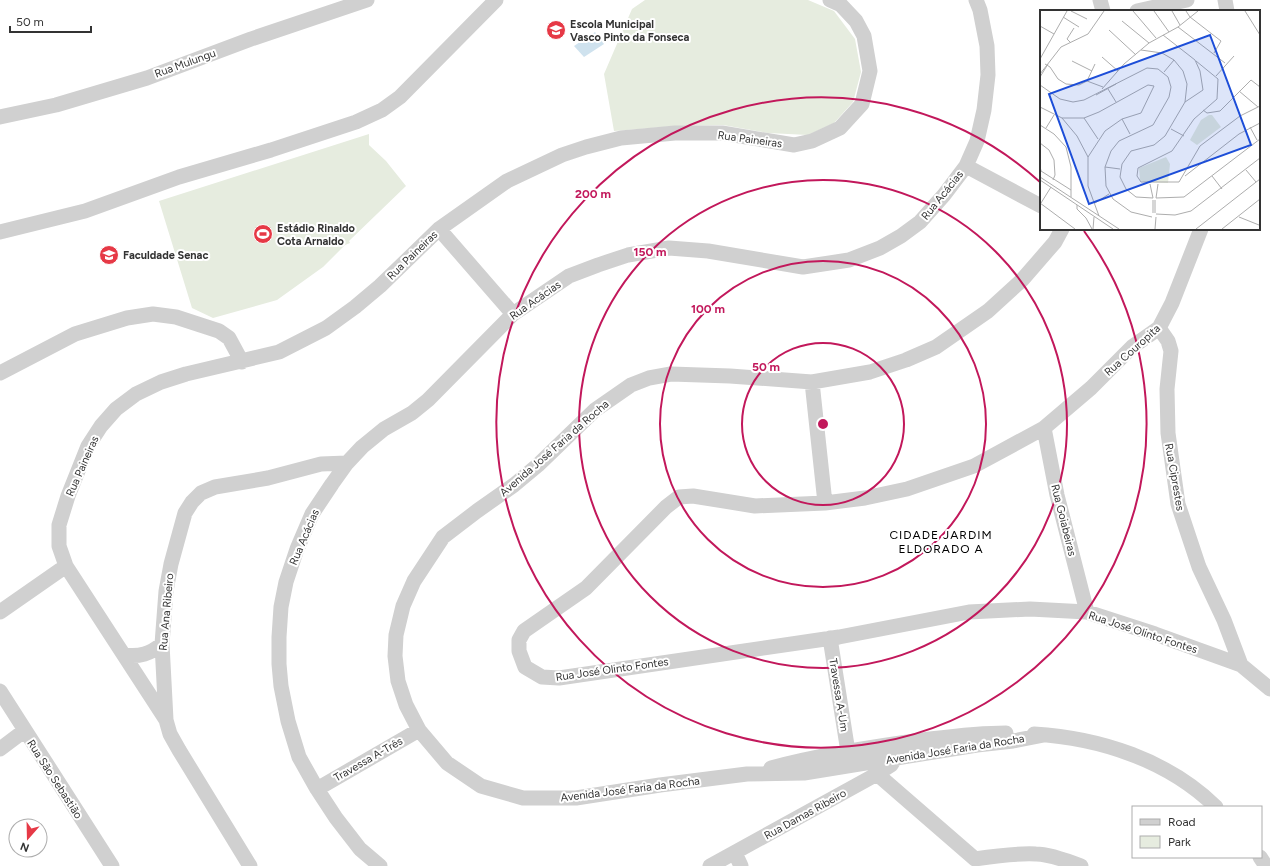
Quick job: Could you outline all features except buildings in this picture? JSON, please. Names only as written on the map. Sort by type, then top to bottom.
[{"type":"street","name":"Rua Mulungu","points":[[0,117],[56,105],[147,78],[250,39],[367,0]]},
{"type":"street","points":[[0,232],[85,212],[178,177],[271,150],[356,122],[382,110],[400,97],[496,0]]},
{"type":"street","name":"Rua Paineiras","points":[[166,720],[66,566],[59,546],[59,525],[68,496],[88,446],[100,426],[116,409],[136,394],[161,382],[186,374],[242,362],[279,352],[326,328],[355,307],[380,286],[439,229],[507,181],[562,155],[621,138],[676,134],[722,133],[794,145],[812,142],[840,128],[862,104],[870,71],[864,36],[856,21],[841,5],[830,0]]},
{"type":"street","name":"Rua Acácias","points":[[380,866],[360,849],[336,818],[317,789],[299,757],[288,722],[281,686],[279,644],[281,607],[286,582],[297,549],[312,514],[347,463],[362,447],[384,430],[412,413],[428,400],[513,314],[569,276],[598,264],[628,255],[669,248],[708,251],[803,267],[849,260],[880,248],[901,236],[920,222],[944,195],[966,166],[977,141],[984,110],[988,75],[986,46],[980,10],[976,0]]},
{"type":"street","points":[[1100,0],[1103,10]]},
{"type":"street","points":[[1147,10],[1157,9],[1186,0]]},
{"type":"street","points":[[1225,0],[1227,10]]},
{"type":"street","points":[[966,166],[1040,205]]},
{"type":"street","points":[[439,229],[513,314]]},
{"type":"street","name":"Avenida José Faria da Rocha","points":[[1044,734],[1013,741],[977,745],[804,773],[747,774],[576,798],[523,798],[481,786],[447,763],[419,730],[406,704],[398,681],[395,656],[396,635],[403,606],[414,581],[443,537],[514,485],[538,465],[595,410],[631,385],[649,378],[671,374],[730,376],[812,382],[870,372],[906,360],[936,347],[988,311],[1022,280],[1055,242],[1061,230]]},
{"type":"street","name":"Rua Couropita","points":[[1044,428],[1091,388],[1132,347],[1159,328],[1172,303],[1201,230]]},
{"type":"street","points":[[0,373],[75,334],[127,318],[153,314],[176,317],[219,331],[229,338],[242,362]]},
{"type":"street","name":"Rua Ciprestes","points":[[1159,328],[1168,341],[1171,352],[1167,389],[1168,433],[1178,504],[1199,567],[1224,620],[1241,665]]},
{"type":"street","points":[[812,382],[825,503]]},
{"type":"street","name":"Rua José Olinto Fontes","points":[[1044,428],[974,466],[943,478],[907,489],[866,498],[825,503],[755,506],[693,496],[679,497],[666,507],[586,588],[524,631],[519,640],[519,652],[525,667],[542,677],[559,678],[830,638],[969,612],[1030,609],[1087,612],[1155,634],[1241,665]]},
{"type":"street","name":"Rua Goiabeiras","points":[[1044,428],[1057,495],[1087,612]]},
{"type":"street","name":"Rua Ana Ribeiro","points":[[250,866],[178,750],[170,734],[166,720],[162,644],[166,591],[170,564],[185,513],[192,502],[201,494],[215,487],[268,478],[321,464],[347,463]]},
{"type":"street","points":[[0,612],[66,566]]},
{"type":"street","name":"Travessa A-Um","points":[[830,638],[848,752]]},
{"type":"street","points":[[124,655],[145,655],[154,651],[162,644]]},
{"type":"street","points":[[1241,665],[1270,689]]},
{"type":"street","name":"Rua São Sebastião","points":[[0,691],[112,866]]},
{"type":"street","points":[[0,749],[24,730]]},
{"type":"street","name":"Travessa A-Três","points":[[317,789],[419,730]]},
{"type":"street","name":"Avenida José Faria da Rocha","points":[[747,774],[808,758],[896,743],[977,733],[1044,734],[1081,739],[1125,751],[1156,764],[1183,780],[1215,806]]},
{"type":"street","name":"Rua Damas Ribeiro","points":[[710,866],[738,860],[891,766],[898,752],[903,748],[932,739]]},
{"type":"street","points":[[804,773],[846,758],[848,752]]},
{"type":"street","points":[[877,774],[971,862],[1002,855],[1038,854],[1069,861],[1081,866]]},
{"type":"green space","points":[[645,0],[808,0],[834,11],[855,39],[861,72],[853,102],[834,123],[808,135],[768,133],[723,125],[676,126],[614,131],[604,74],[632,9]]},
{"type":"green space","name":"Estádio Rinaldo Cota Arnaldo","points":[[369,134],[369,145],[386,161],[406,186],[349,241],[350,243],[345,245],[323,267],[277,300],[213,318],[192,308],[159,201]]},
{"type":"water","points":[[595,32],[604,44],[584,57],[574,46]]},
{"type":"place","name":"Escola Municipal Vasco Pinto da Fonseca","points":[[556,30]]},
{"type":"place","name":"Estádio Rinaldo Cota Arnaldo","points":[[263,234]]},
{"type":"place","name":"Faculdade Senac","points":[[109,255]]},
{"type":"district","name":"CIDADE JARDIM ELDORADO A","points":[[941,542]]}]
